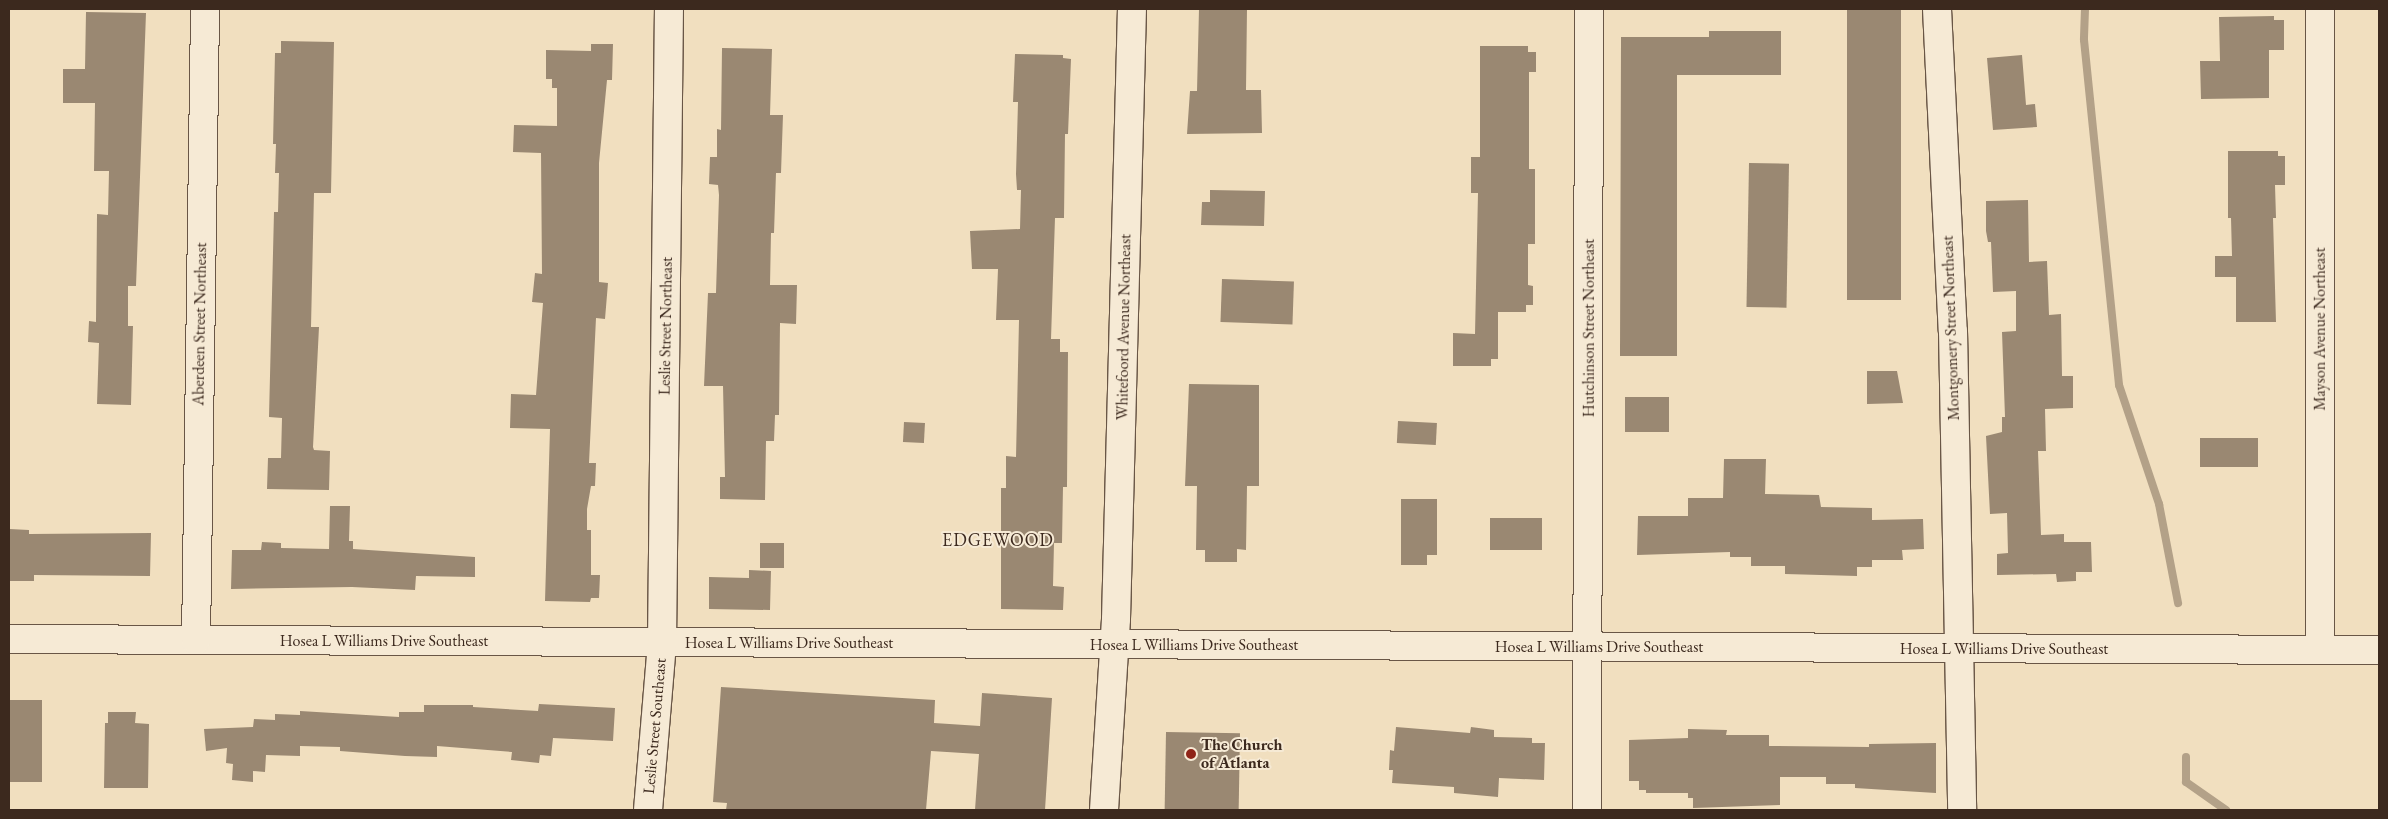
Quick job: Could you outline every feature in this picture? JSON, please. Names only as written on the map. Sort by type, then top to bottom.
[{"type":"street","name":"Aberdeen Street Northeast","points":[[196,640],[205,9]]},
{"type":"street","name":"Leslie Street Northeast","points":[[662,642],[669,9]]},
{"type":"street","name":"Whitefoord Avenue Northeast","points":[[1104,810],[1115,645],[1132,9]]},
{"type":"street","name":"Hutchinson Street Northeast","points":[[1587,810],[1589,9]]},
{"type":"street","name":"Montgomery Street Northeast","points":[[1937,9],[1953,331],[1962,810]]},
{"type":"street","name":"Mayson Avenue Northeast","points":[[2320,9],[2320,650]]},
{"type":"street","name":"Hosea L Williams Drive Southeast","points":[[9,639],[2379,650]]},
{"type":"street","name":"Leslie Street Southeast","points":[[648,810],[662,642]]},
{"type":"building","points":[[1199,9],[1247,9],[1246,90],[1261,90],[1262,133],[1187,134],[1190,91],[1197,91]]},
{"type":"building","points":[[1847,9],[1901,9],[1901,300],[1847,300]]},
{"type":"building","points":[[86,12],[146,13],[136,286],[128,286],[128,326],[133,326],[131,405],[97,404],[99,343],[88,342],[89,321],[96,322],[97,214],[108,215],[109,171],[94,171],[95,103],[63,103],[63,69],[85,69]]},
{"type":"building","points":[[2274,16],[2274,20],[2284,20],[2284,50],[2269,50],[2269,98],[2201,99],[2200,61],[2220,61],[2219,17]]},
{"type":"building","points":[[1709,31],[1781,31],[1781,75],[1677,75],[1677,356],[1620,356],[1621,37],[1709,37]]},
{"type":"building","points":[[281,41],[334,42],[331,193],[314,193],[311,327],[319,327],[313,447],[314,450],[330,451],[329,490],[267,489],[268,458],[281,458],[282,418],[269,417],[274,212],[278,212],[279,173],[275,173],[276,144],[273,144],[275,53],[281,53]]},
{"type":"building","points":[[591,44],[613,44],[612,80],[607,80],[599,163],[599,282],[608,283],[605,319],[596,318],[589,463],[596,463],[595,486],[591,486],[587,509],[587,530],[591,530],[591,575],[600,575],[599,598],[591,598],[590,602],[545,601],[550,429],[510,428],[511,394],[536,395],[543,303],[532,302],[535,273],[542,274],[541,153],[513,152],[514,125],[557,126],[557,88],[552,88],[552,79],[546,79],[546,50],[591,51]]},
{"type":"building","points":[[1480,46],[1528,46],[1528,52],[1536,52],[1536,72],[1529,72],[1529,169],[1535,169],[1535,244],[1528,244],[1528,285],[1533,286],[1533,305],[1526,305],[1526,312],[1498,312],[1498,359],[1491,359],[1491,366],[1453,366],[1453,333],[1475,334],[1478,193],[1471,193],[1471,157],[1480,157]]},
{"type":"building","points":[[722,48],[772,49],[770,115],[783,115],[781,173],[776,173],[774,233],[771,233],[770,285],[797,285],[796,324],[780,323],[779,415],[775,415],[774,441],[766,441],[765,500],[720,499],[720,477],[725,477],[723,386],[704,386],[708,293],[716,293],[719,195],[718,185],[709,184],[710,157],[717,157],[717,129],[721,130]]},
{"type":"building","points":[[1015,54],[1063,55],[1063,58],[1071,59],[1068,134],[1065,134],[1064,218],[1055,218],[1051,339],[1060,339],[1060,352],[1068,352],[1067,487],[1063,487],[1062,543],[1054,543],[1053,586],[1064,587],[1063,610],[1001,609],[1001,488],[1006,488],[1006,456],[1016,457],[1019,320],[996,320],[998,269],[972,269],[970,231],[1020,229],[1021,190],[1017,190],[1016,174],[1018,102],[1013,102]]},
{"type":"building","points":[[2022,55],[2026,105],[2035,104],[2037,127],[1993,130],[1987,58]]},
{"type":"building","points":[[2228,151],[2278,151],[2278,156],[2285,156],[2285,185],[2275,185],[2276,218],[2273,218],[2276,322],[2236,322],[2236,277],[2215,277],[2215,256],[2232,256],[2231,218],[2228,218]]},
{"type":"building","points":[[1749,163],[1789,164],[1786,308],[1746,307]]},
{"type":"building","points":[[1210,190],[1265,191],[1264,226],[1201,225],[1202,202],[1210,202]]},
{"type":"building","points":[[2028,200],[2029,262],[2047,261],[2049,315],[2061,314],[2062,376],[2073,376],[2073,408],[2045,409],[2046,451],[2038,451],[2041,535],[2064,534],[2064,542],[2091,542],[2092,572],[2076,572],[2076,581],[2057,582],[2056,574],[1997,575],[1997,554],[2008,553],[2007,513],[1990,514],[1986,436],[2002,432],[2002,417],[2005,417],[2002,332],[2016,331],[2016,291],[1993,292],[1991,242],[1988,242],[1986,231],[1986,201]]},
{"type":"building","points":[[1222,279],[1294,282],[1292,324],[1220,322]]},
{"type":"building","points":[[1867,371],[1897,371],[1903,403],[1867,404]]},
{"type":"building","points":[[1189,384],[1259,385],[1259,486],[1247,486],[1246,550],[1237,549],[1237,562],[1205,562],[1205,550],[1196,550],[1197,486],[1185,486]]},
{"type":"building","points":[[1625,397],[1669,397],[1669,432],[1625,432]]},
{"type":"building","points":[[1398,421],[1437,423],[1436,445],[1397,443]]},
{"type":"building","points":[[904,422],[925,423],[924,443],[903,442]]},
{"type":"building","points":[[2200,438],[2258,438],[2258,467],[2200,467]]},
{"type":"building","points":[[1724,459],[1766,459],[1765,494],[1819,495],[1821,507],[1872,508],[1872,520],[1923,519],[1924,549],[1902,550],[1903,560],[1872,560],[1872,567],[1857,567],[1857,576],[1785,574],[1785,566],[1751,566],[1751,557],[1730,557],[1730,552],[1637,555],[1638,516],[1688,516],[1688,498],[1723,498]]},
{"type":"building","points":[[1401,499],[1437,499],[1437,555],[1427,555],[1427,565],[1401,565]]},
{"type":"building","points":[[330,506],[350,506],[349,541],[353,541],[353,549],[475,557],[475,577],[416,576],[415,590],[352,587],[231,589],[232,550],[261,550],[262,542],[281,543],[281,548],[329,549]]},
{"type":"building","points":[[1490,518],[1542,518],[1542,550],[1490,550]]},
{"type":"building","points":[[9,529],[29,530],[29,534],[151,533],[150,576],[34,575],[34,581],[10,581]]},
{"type":"building","points":[[760,543],[784,543],[784,568],[760,568]]},
{"type":"building","points":[[749,570],[771,571],[770,610],[709,609],[709,577],[749,578]]},
{"type":"building","points":[[721,687],[935,700],[934,723],[980,726],[982,693],[1052,698],[1045,810],[975,810],[979,754],[931,751],[926,810],[726,810],[727,803],[713,802]]},
{"type":"building","points":[[9,700],[42,700],[42,782],[9,782]]},
{"type":"building","points":[[539,704],[615,708],[613,741],[553,738],[551,756],[540,755],[539,763],[511,760],[512,752],[437,746],[437,757],[340,751],[340,747],[300,746],[300,756],[266,755],[265,772],[253,771],[253,782],[232,780],[233,764],[226,763],[227,748],[206,751],[204,729],[253,727],[254,719],[275,720],[275,714],[300,715],[300,711],[399,717],[399,712],[424,712],[424,705],[473,705],[473,707],[538,711]]},
{"type":"building","points":[[108,712],[136,712],[135,723],[149,724],[148,788],[104,788],[105,723],[108,723]]},
{"type":"building","points":[[1396,727],[1470,733],[1471,727],[1494,730],[1494,737],[1532,738],[1532,743],[1545,743],[1544,780],[1499,778],[1498,797],[1454,793],[1454,787],[1392,783],[1393,770],[1389,770],[1390,750],[1394,751]]},
{"type":"building","points":[[1688,729],[1727,730],[1726,735],[1769,735],[1769,746],[1869,747],[1869,744],[1936,743],[1936,793],[1855,788],[1855,784],[1826,784],[1826,777],[1780,777],[1780,805],[1693,808],[1693,798],[1688,798],[1688,793],[1646,793],[1646,790],[1639,790],[1639,781],[1629,781],[1629,740],[1688,738]]},
{"type":"building","points":[[1166,732],[1240,733],[1239,810],[1165,810]]},
{"type":"waterway","points":[[2085,9],[2084,40],[2119,385],[2159,504],[2178,603]]},
{"type":"waterway","points":[[2186,757],[2186,782],[2226,810]]},
{"type":"place","name":"The Church of Atlanta","points":[[1191,754]]},
{"type":"district","name":"EDGEWOOD","points":[[998,540]]}]
